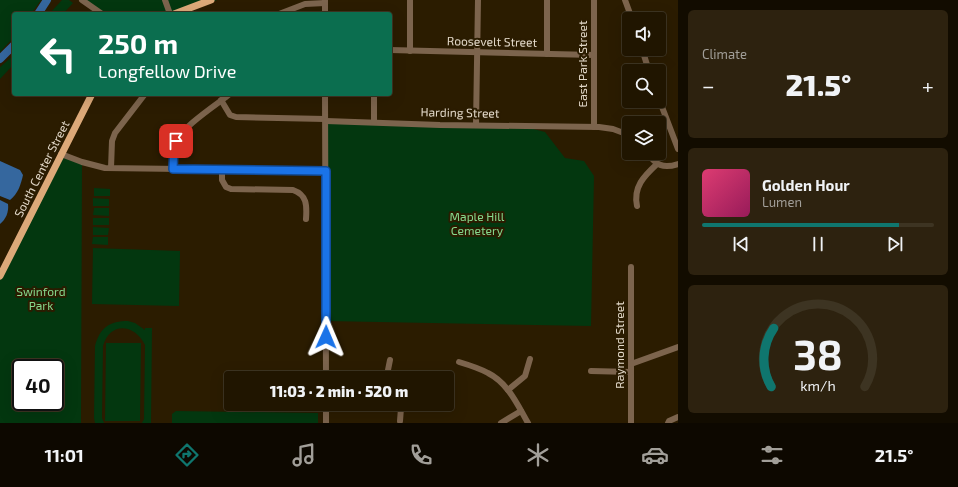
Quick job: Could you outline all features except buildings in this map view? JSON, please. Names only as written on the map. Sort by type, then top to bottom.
[{"type":"main road","points":[[179,12],[211,0]]},
{"type":"main road","name":"South Center Street","points":[[0,276],[91,96]]},
{"type":"street","points":[[82,0],[99,12]]},
{"type":"street","points":[[165,0],[169,12]]},
{"type":"street","points":[[410,0],[410,51]]},
{"type":"street","points":[[476,125],[478,0]]},
{"type":"street","points":[[547,0],[547,54]]},
{"type":"street","name":"East Park Street","points":[[594,0],[594,127]]},
{"type":"street","points":[[625,0],[629,12]]},
{"type":"street","points":[[284,12],[304,4],[325,1],[325,12]]},
{"type":"street","name":"Roosevelt Street","points":[[392,50],[594,55]]},
{"type":"street","points":[[111,168],[112,141],[115,133],[143,96]]},
{"type":"street","points":[[173,169],[174,147],[178,137],[199,117],[227,96]]},
{"type":"street","points":[[325,96],[326,371]]},
{"type":"street","points":[[374,96],[374,122]]},
{"type":"street","name":"Harding Street","points":[[221,100],[230,115],[236,117],[476,125],[594,127],[613,128],[622,132]]},
{"type":"street","points":[[662,108],[678,150]]},
{"type":"street","points":[[61,154],[91,165],[111,168],[326,171]]},
{"type":"street","points":[[653,160],[657,164],[670,166],[678,164]]},
{"type":"street","points":[[637,206],[636,196],[638,185],[644,175],[657,164]]},
{"type":"street","points":[[222,170],[222,180],[226,187],[231,189],[293,190],[299,192],[304,198],[306,219]]},
{"type":"street","name":"Raymond Street","points":[[631,267],[631,423]]},
{"type":"street","points":[[631,364],[678,347]]},
{"type":"street","points":[[508,390],[525,376],[530,359]]},
{"type":"street","points":[[388,371],[390,360]]},
{"type":"street","points":[[459,362],[487,372],[500,381],[508,390],[528,423]]},
{"type":"street","points":[[592,371],[631,372]]},
{"type":"street","points":[[326,411],[326,423]]},
{"type":"street","points":[[400,421],[401,411]]},
{"type":"street","points":[[500,423],[521,412]]},
{"type":"street","points":[[668,423],[669,421],[678,418]]},
{"type":"green space","points":[[0,0],[41,0],[32,12],[12,12],[12,39],[0,52]]},
{"type":"green space","points":[[62,0],[69,0],[73,3],[65,12],[51,12]]},
{"type":"green space","points":[[80,0],[217,0],[187,12],[97,12]]},
{"type":"green space","points":[[12,57],[12,66],[0,79],[0,67]]},
{"type":"green space","name":"Maple Hill Cemetery","points":[[326,121],[518,125],[545,132],[565,158],[584,161],[594,176],[591,326],[326,321]]},
{"type":"green space","name":"Swinford Park","points":[[61,154],[82,162],[81,423],[0,423],[0,275]]},
{"type":"green space","points":[[94,188],[110,189],[110,196],[94,196]]},
{"type":"green space","points":[[93,198],[109,199],[109,206],[93,206]]},
{"type":"green space","points":[[94,208],[109,208],[109,216],[93,215]]},
{"type":"green space","points":[[93,218],[109,218],[109,225],[93,225]]},
{"type":"green space","points":[[93,227],[109,228],[108,235],[93,235]]},
{"type":"green space","points":[[93,237],[108,237],[108,245],[92,244]]},
{"type":"green space","points":[[93,248],[180,251],[179,306],[92,304]]},
{"type":"green space","points":[[128,321],[135,323],[145,330],[145,328],[152,328],[151,423],[142,423],[144,419],[145,345],[141,338],[135,333],[129,329],[123,328],[111,332],[106,338],[103,346],[102,418],[104,423],[95,423],[95,346],[97,339],[107,326],[116,322]]},
{"type":"green space","points":[[106,343],[141,343],[140,421],[105,421]]},
{"type":"green space","points":[[176,411],[318,413],[318,423],[172,423],[172,414]]},
{"type":"water","points":[[0,161],[20,170],[23,175],[17,192],[10,200],[0,196]]},
{"type":"water","points":[[0,200],[8,204],[8,210],[7,215],[0,224]]},
{"type":"waterway","points":[[39,12],[47,0]]},
{"type":"waterway","points":[[0,59],[12,47]]},
{"type":"route","points":[[176,141],[174,147],[173,169],[326,171],[326,337]]}]
